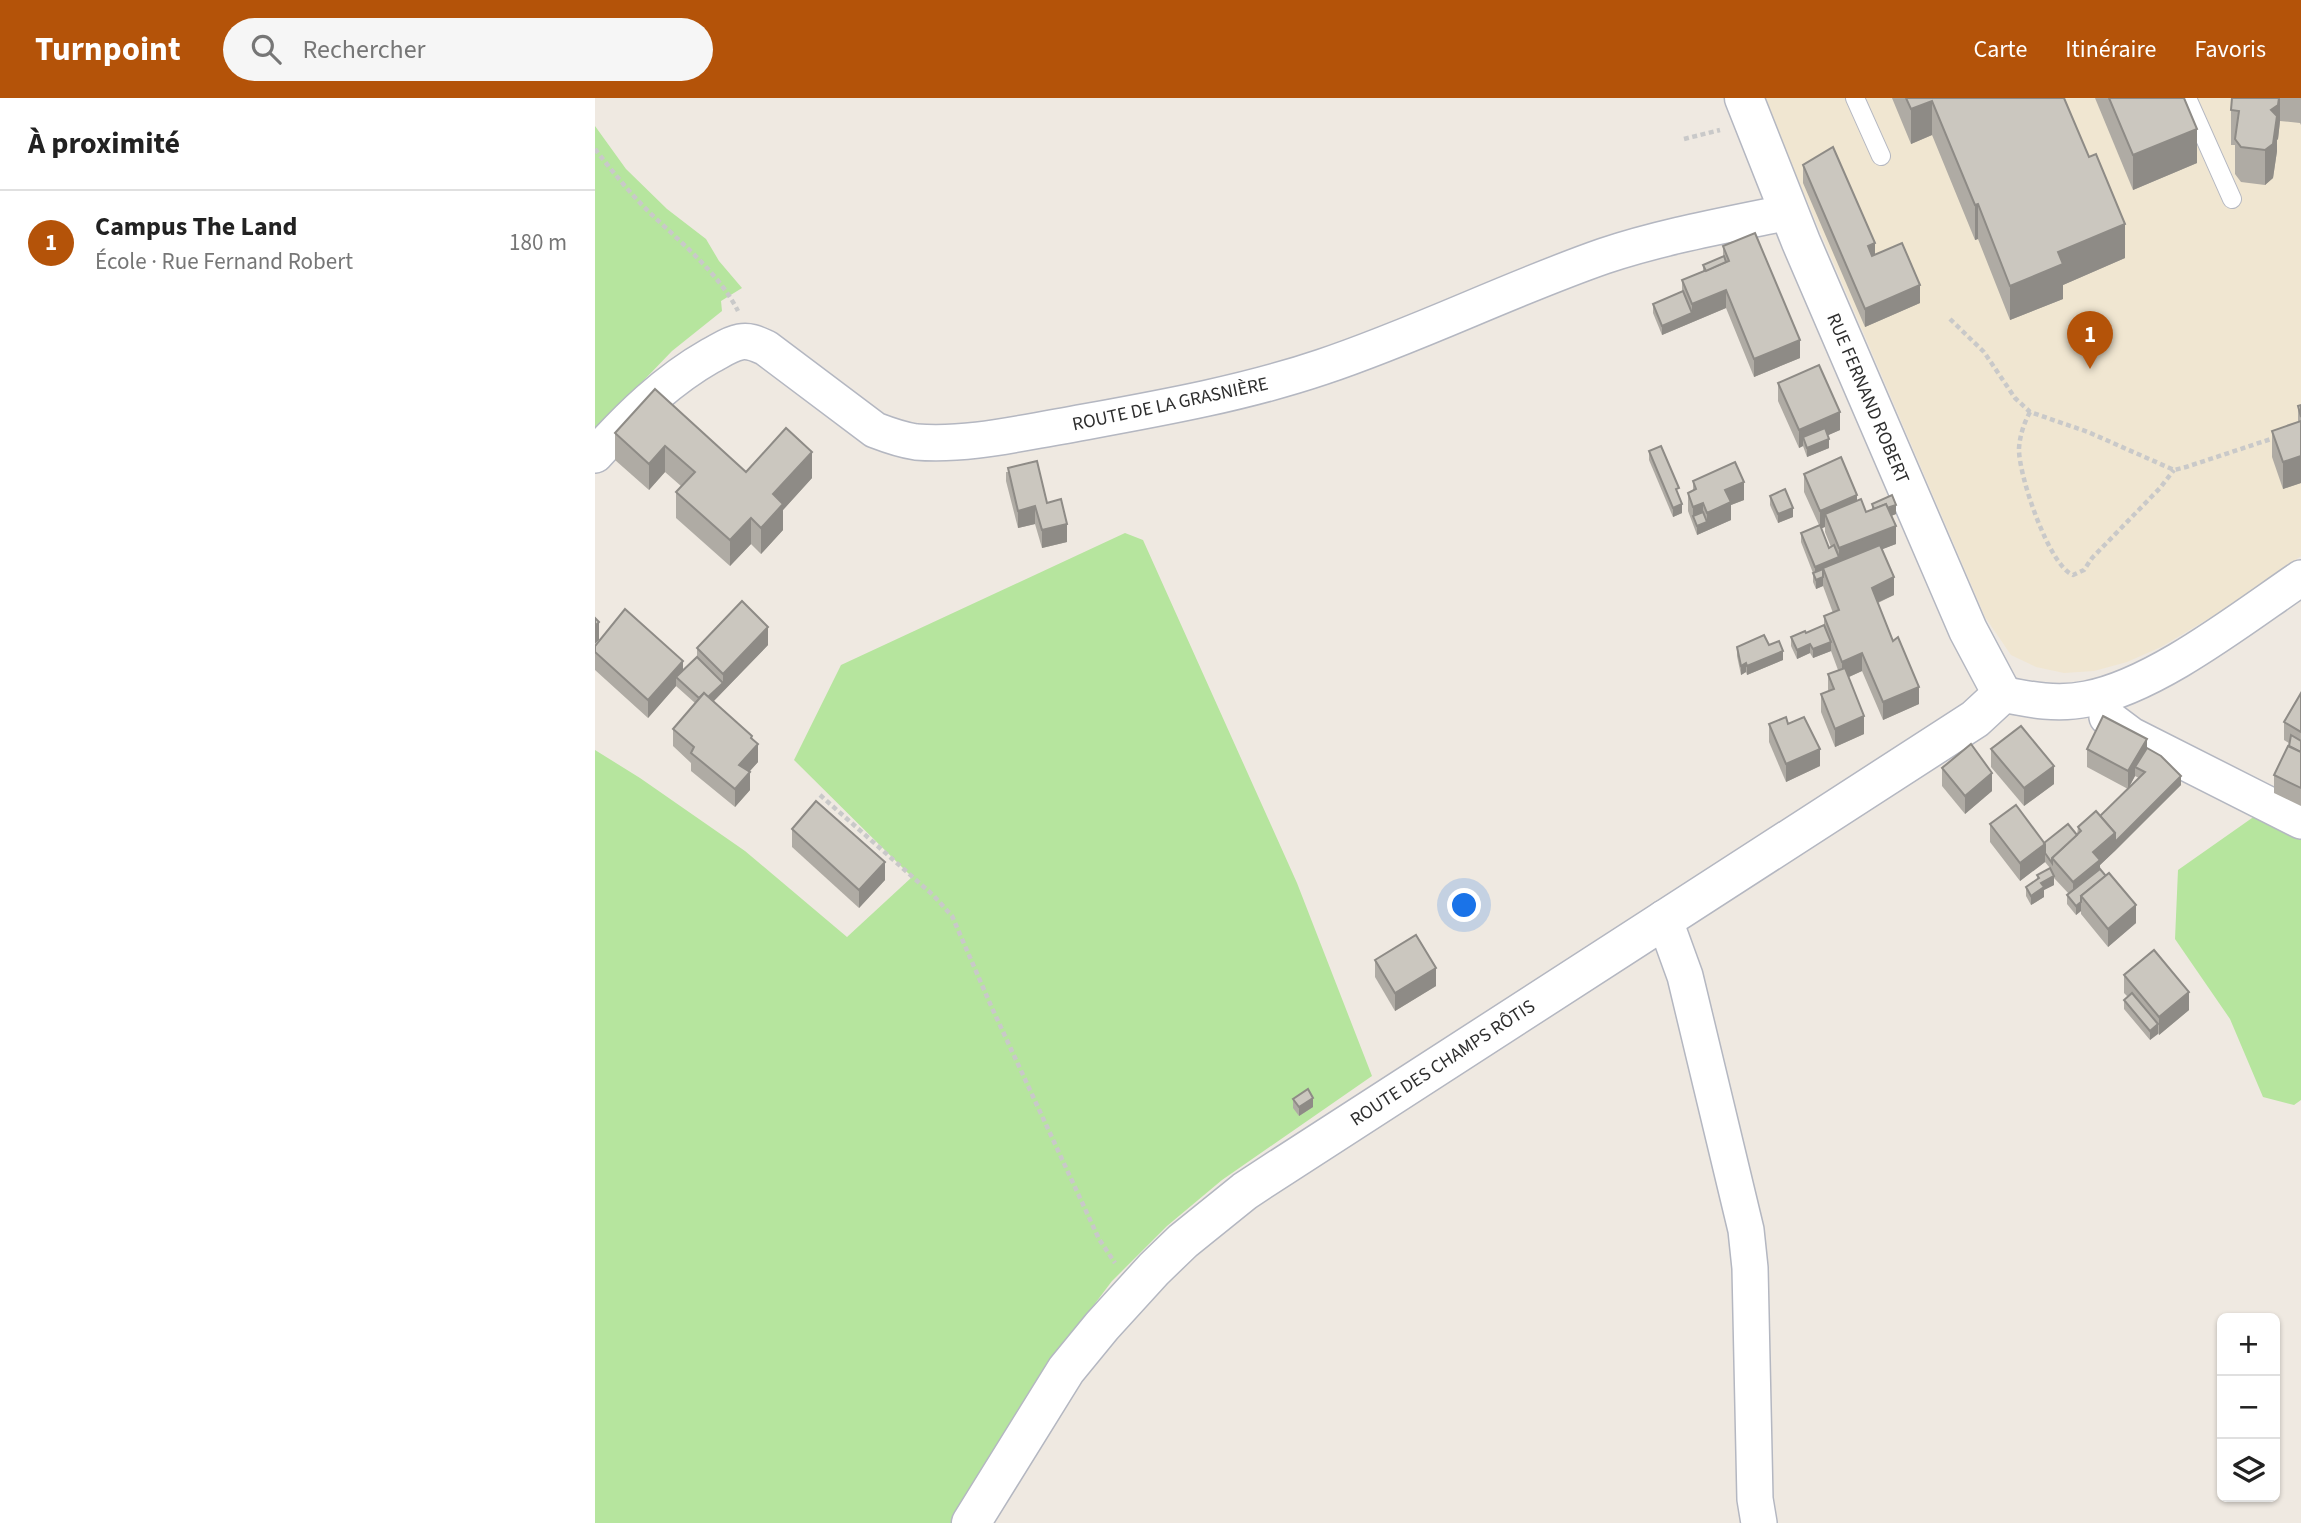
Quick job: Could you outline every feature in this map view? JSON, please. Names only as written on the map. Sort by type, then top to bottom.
[{"type":"street","name":"RUE FERNAND ROBERT","points":[[1744,98],[1789,212],[1968,630],[2001,694]]},
{"type":"street","name":"ROUTE DE LA GRASNIÈRE","points":[[755,342],[875,430],[915,442],[1014,435],[1131,414],[1285,378],[1323,367],[1444,322],[1627,248],[1789,212]]},
{"type":"street","points":[[595,455],[628,419],[699,362],[734,344],[755,342]]},
{"type":"street","points":[[2001,694],[2036,701],[2063,702],[2087,699],[2138,682],[2181,658],[2301,578]]},
{"type":"street","name":"ROUTE DES CHAMPS RÔTIS","points":[[971,1523],[1066,1370],[1102,1325],[1183,1241],[1245,1191],[1975,719],[2001,694]]},
{"type":"street","points":[[2087,699],[2131,735],[2301,821]]},
{"type":"street","points":[[1664,918],[1685,976],[1746,1230],[1751,1268],[1755,1499],[1759,1523]]},
{"type":"lane","points":[[1855,98],[1881,156]]},
{"type":"lane","points":[[2187,98],[2232,199]]},
{"type":"path","points":[[595,149],[631,192],[733,300],[755,342]]},
{"type":"path","points":[[1950,318],[1984,352],[2015,398],[2030,412],[2088,432],[2174,470]]},
{"type":"path","points":[[2030,412],[2023,426],[2019,450],[2026,483],[2042,533],[2056,561],[2066,573],[2073,575],[2084,570],[2174,470],[2280,435]]},
{"type":"path","points":[[820,796],[933,895],[952,916],[1099,1239],[1136,1288]]},
{"type":"shaded area","points":[[1763,98],[2301,98],[2301,556],[2223,610],[2161,647],[2127,662],[2094,671],[2064,673],[2036,667],[2011,655],[1985,617]]},
{"type":"green space","points":[[595,126],[626,169],[667,209],[706,239],[719,261],[742,288],[721,301],[722,311],[672,351],[595,431]]},
{"type":"green space","points":[[1125,533],[1143,540],[1297,883],[1372,1076],[1222,1180],[1167,1226],[1112,1281],[1057,1354],[952,1523],[595,1523],[595,750],[745,851],[847,937],[912,877],[794,760],[841,665]]},
{"type":"green space","points":[[2262,811],[2301,832],[2301,1100],[2294,1105],[2263,1097],[2230,1019],[2175,939],[2178,870]]},
{"type":"building","points":[[1906,98],[2064,98],[2089,157],[2096,154],[2125,224],[2058,252],[2063,264],[2010,286],[1978,204],[1975,205],[1932,101],[1911,109]]},
{"type":"building","points":[[2109,98],[2184,98],[2197,129],[2133,155]]},
{"type":"building","points":[[2232,98],[2279,98],[2278,105],[2271,110],[2277,116],[2273,144],[2265,150],[2241,147],[2235,139],[2239,111],[2231,110]]},
{"type":"building","points":[[1833,147],[1875,243],[1868,246],[1872,256],[1902,243],[1920,285],[1865,309],[1803,165]]},
{"type":"building","points":[[1755,233],[1800,340],[1754,359],[1726,290],[1692,304],[1682,280],[1729,261],[1723,246]]},
{"type":"building","points":[[1724,256],[1726,262],[1706,271],[1703,265]]},
{"type":"building","points":[[1683,291],[1692,313],[1662,326],[1653,304]]},
{"type":"building","points":[[1819,365],[1840,412],[1799,430],[1778,383]]},
{"type":"building","points":[[655,389],[746,472],[786,428],[812,452],[773,494],[783,504],[761,528],[751,518],[730,540],[676,492],[695,472],[665,446],[649,464],[615,433]]},
{"type":"building","points":[[2301,421],[2301,456],[2283,462],[2272,431]]},
{"type":"building","points":[[1825,428],[1829,439],[1807,448],[1803,437]]},
{"type":"building","points":[[1661,446],[1679,488],[1676,489],[1682,504],[1673,508],[1649,451]]},
{"type":"building","points":[[1841,457],[1857,495],[1820,511],[1804,474]]},
{"type":"building","points":[[1037,461],[1047,503],[1061,499],[1067,524],[1042,530],[1035,506],[1018,511],[1008,468]]},
{"type":"building","points":[[1735,462],[1744,482],[1725,490],[1731,502],[1707,513],[1703,503],[1693,507],[1688,493],[1696,489],[1693,481]]},
{"type":"building","points":[[1785,489],[1793,508],[1778,514],[1770,496]]},
{"type":"building","points":[[1892,495],[1896,505],[1887,508],[1886,504],[1874,509],[1872,504]]},
{"type":"building","points":[[1861,499],[1866,512],[1886,504],[1896,526],[1839,548],[1825,514]]},
{"type":"building","points":[[1703,512],[1707,522],[1697,526],[1693,516]]},
{"type":"building","points":[[1820,525],[1829,548],[1834,545],[1839,557],[1815,567],[1801,533]]},
{"type":"building","points":[[1880,545],[1894,577],[1872,588],[1893,641],[1898,637],[1919,687],[1883,702],[1862,653],[1842,662],[1824,616],[1839,610],[1823,568]]},
{"type":"building","points":[[1823,569],[1823,577],[1816,580],[1813,573]]},
{"type":"building","points":[[742,601],[768,627],[723,674],[697,648]]},
{"type":"building","points":[[625,609],[683,661],[648,700],[595,652],[595,646]]},
{"type":"building","points":[[1824,625],[1831,642],[1813,649],[1810,644],[1797,650],[1791,637]]},
{"type":"building","points":[[1764,635],[1769,645],[1779,641],[1783,651],[1741,666],[1737,647]]},
{"type":"building","points":[[697,657],[723,683],[708,697],[704,693],[699,698],[676,677]]},
{"type":"building","points":[[1845,668],[1864,716],[1835,729],[1821,694],[1834,689],[1828,674]]},
{"type":"building","points":[[704,693],[758,744],[739,765],[750,772],[735,789],[691,753],[694,747],[673,729]]},
{"type":"building","points":[[2301,693],[2301,732],[2284,722]]},
{"type":"building","points":[[2103,716],[2147,739],[2128,771],[2087,749]]},
{"type":"building","points":[[1786,717],[1788,724],[1804,717],[1820,749],[1786,764],[1769,724]]},
{"type":"building","points":[[2021,726],[2054,766],[2024,788],[1991,749]]},
{"type":"building","points":[[2291,735],[2301,741],[2301,752],[2289,746]]},
{"type":"building","points":[[1971,744],[1992,773],[1965,796],[1942,768]]},
{"type":"building","points":[[2288,746],[2301,752],[2301,788],[2274,775]]},
{"type":"building","points":[[2147,748],[2161,756],[2181,776],[2115,842],[2115,833],[2100,816],[2145,772],[2135,767]]},
{"type":"building","points":[[816,801],[885,862],[859,890],[792,829]]},
{"type":"building","points":[[2016,805],[2045,844],[2020,863],[1990,824]]},
{"type":"building","points":[[2096,811],[2115,833],[2093,852],[2100,860],[2073,882],[2052,858],[2081,831],[2078,827]]},
{"type":"building","points":[[2068,824],[2077,835],[2052,858],[2052,863],[2045,853],[2044,843]]},
{"type":"building","points":[[2050,868],[2054,876],[2041,883],[2044,887],[2031,896],[2026,887],[2039,878],[2037,875]]},
{"type":"building","points":[[2100,869],[2106,876],[2081,896],[2081,902],[2076,906],[2067,895]]},
{"type":"building","points":[[2109,873],[2136,905],[2108,929],[2081,896]]},
{"type":"building","points":[[1416,935],[1436,968],[1395,993],[1375,960]]},
{"type":"building","points":[[2154,950],[2189,992],[2159,1017],[2124,975]]},
{"type":"building","points":[[2132,993],[2158,1024],[2150,1031],[2124,1000]]},
{"type":"building","points":[[1308,1089],[1313,1098],[1299,1107],[1293,1099]]},
{"type":"place","name":"Campus The Land","points":[[2090,369]]}]
